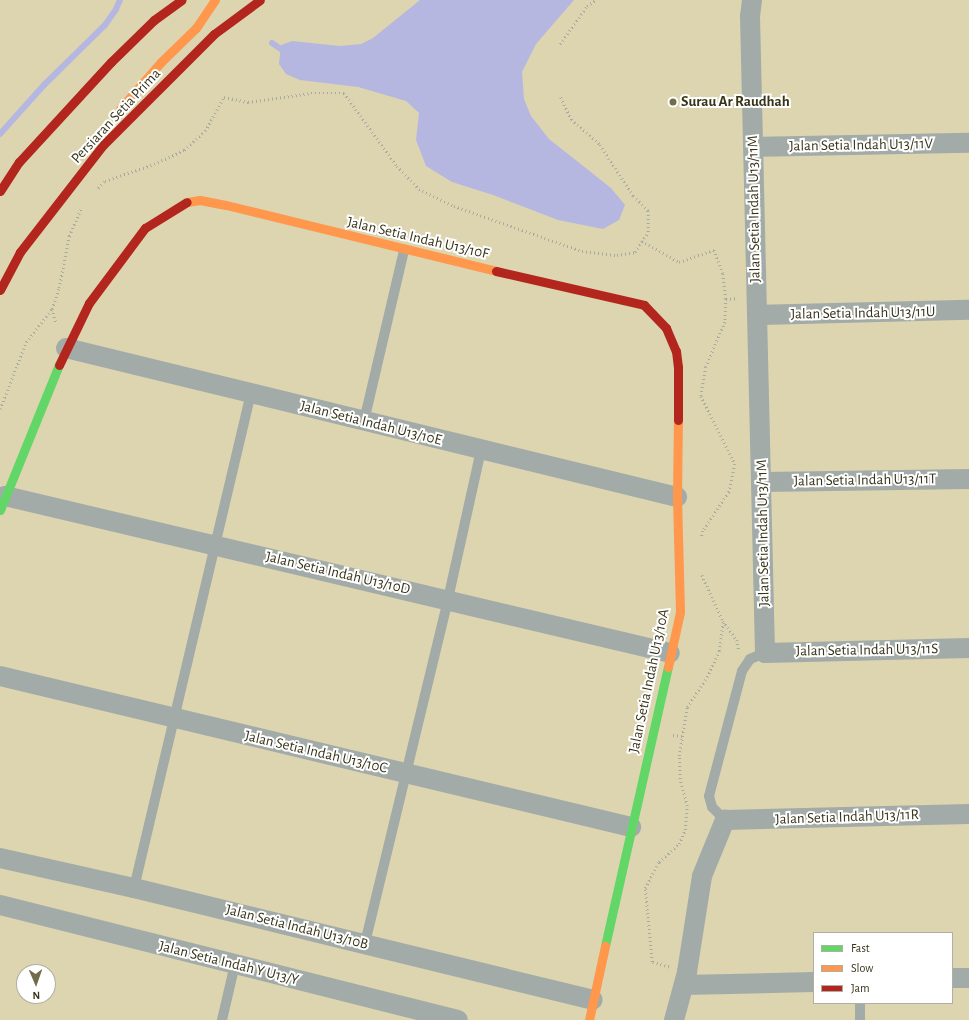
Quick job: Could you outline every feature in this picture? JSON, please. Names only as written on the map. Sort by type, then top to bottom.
[{"type":"street","points":[[0,191],[19,162],[65,111],[154,20],[182,0]]},
{"type":"street","points":[[103,145],[107,129],[123,104],[161,62],[196,28],[215,0]]},
{"type":"street","name":"Persiaran Setia Prima","points":[[0,290],[20,252],[103,145],[214,34],[260,0]]},
{"type":"street","points":[[154,20],[159,7]]},
{"type":"street","name":"Jalan Setia Indah U13/11M","points":[[751,8],[753,147],[766,653]]},
{"type":"street","name":"Jalan Setia Indah U13/11V","points":[[753,147],[969,143]]},
{"type":"street","name":"Jalan Setia Indah U13/10F","points":[[66,348],[89,303],[145,228],[186,202],[200,200],[226,205],[404,250],[644,305]]},
{"type":"street","name":"Jalan Setia Indah U13/10A","points":[[588,1020],[680,612],[680,561],[676,497],[678,367],[676,351],[666,328],[644,305]]},
{"type":"street","name":"Jalan Setia Indah U13/11U","points":[[757,315],[969,310]]},
{"type":"street","points":[[3,503],[50,383],[66,348]]},
{"type":"street","name":"Jalan Setia Indah U13/10E","points":[[66,348],[676,497]]},
{"type":"street","name":"Jalan Setia Indah U13/11T","points":[[761,482],[969,479]]},
{"type":"street","name":"Jalan Setia Indah U13/10D","points":[[3,503],[216,545],[670,653]]},
{"type":"street","name":"Jalan Setia Indah U13/11S","points":[[766,653],[969,648]]},
{"type":"street","name":"Jalan Setia Indah U13/10C","points":[[0,676],[631,827]]},
{"type":"street","name":"Jalan Setia Indah U13/11R","points":[[725,820],[969,814]]},
{"type":"street","points":[[674,1020],[684,985],[702,876],[725,820]]},
{"type":"street","name":"Jalan Setia Indah U13/10B","points":[[0,858],[365,943],[593,1000]]},
{"type":"street","name":"Jalan Setia Indah Y U13/Y","points":[[0,905],[458,1020]]},
{"type":"street","points":[[953,978],[969,978]]},
{"type":"street","points":[[684,985],[813,982]]},
{"type":"lane","points":[[364,421],[404,250]]},
{"type":"lane","points":[[134,888],[251,393]]},
{"type":"lane","points":[[365,943],[448,599],[481,450]]},
{"type":"lane","points":[[725,820],[712,807],[709,796],[742,671],[750,659],[766,653]]},
{"type":"lane","points":[[222,1020],[235,964]]},
{"type":"lane","points":[[860,1004],[860,1020]]},
{"type":"path","points":[[560,44],[587,6],[596,0]]},
{"type":"path","points":[[105,181],[154,164],[184,150],[205,131],[224,97],[248,102],[311,93],[344,93],[397,166],[419,189],[454,206],[582,251],[617,255],[635,252],[648,232],[648,211],[633,196],[599,144],[571,120],[560,96]]},
{"type":"path","points":[[0,409],[26,342],[52,309],[69,236],[83,204]]},
{"type":"path","points":[[642,242],[679,262],[714,250],[723,274],[726,299],[725,322],[706,367],[701,396],[735,464],[729,492],[702,531]]},
{"type":"path","points":[[700,570],[723,621],[737,640]]},
{"type":"path","points":[[652,962],[645,888],[659,862],[679,844],[685,830],[687,806],[680,779],[679,756],[687,707],[707,677],[719,650],[723,621]]},
{"type":"water","points":[[420,0],[574,0],[536,44],[522,72],[524,99],[531,116],[549,139],[611,188],[625,205],[619,220],[603,229],[558,220],[493,195],[452,182],[426,166],[416,140],[419,113],[406,101],[358,87],[300,80],[286,74],[279,64],[281,45],[292,41],[340,46],[361,44],[373,38]]},
{"type":"waterway","points":[[0,134],[44,85],[105,25],[116,9],[120,0]]},
{"type":"waterway","points":[[272,43],[281,49]]},
{"type":"traffic: fast","points":[[0,510],[59,365]]},
{"type":"traffic: fast","points":[[605,946],[668,667]]},
{"type":"traffic: slow","points":[[120,109],[161,62],[196,28],[215,0]]},
{"type":"traffic: slow","points":[[187,202],[200,200],[226,205],[496,271]]},
{"type":"traffic: slow","points":[[668,667],[680,612],[677,497],[678,420]]},
{"type":"traffic: slow","points":[[589,1020],[605,946]]},
{"type":"traffic: jam","points":[[0,191],[19,162],[111,62],[154,20],[182,0]]},
{"type":"traffic: jam","points":[[0,290],[20,252],[103,145],[214,34],[260,0]]},
{"type":"traffic: jam","points":[[59,365],[89,303],[145,228],[187,202]]},
{"type":"traffic: jam","points":[[496,271],[644,305],[666,328],[676,351],[678,367],[678,420]]},
{"type":"place","name":"Surau Ar Raudhah","points":[[673,102]]}]
